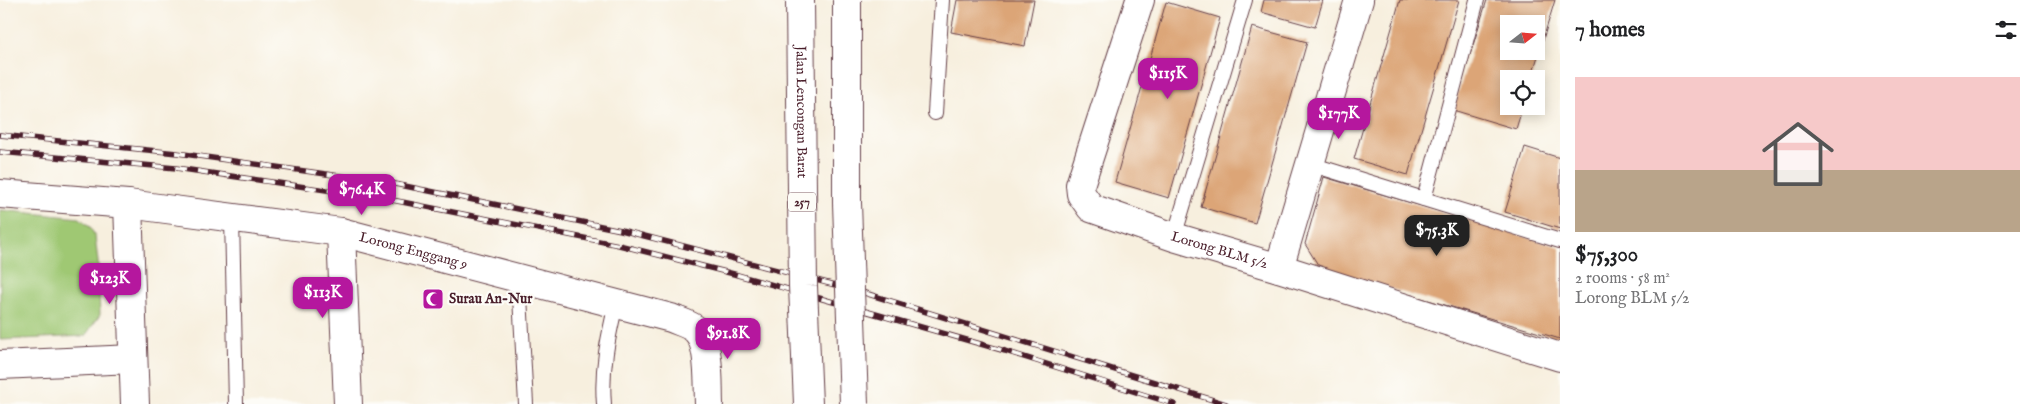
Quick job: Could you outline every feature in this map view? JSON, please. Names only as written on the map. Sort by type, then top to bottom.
[{"type":"main road","name":"Jalan Lencongan Barat","points":[[800,0],[802,286],[808,404]]},
{"type":"main road","points":[[846,0],[847,203],[854,404]]},
{"type":"main road","name":"Lorong BLM 5/2","points":[[1140,0],[1080,186],[1081,194],[1091,208],[1174,237],[1560,356]]},
{"type":"main road","points":[[1279,268],[1359,0]]},
{"type":"main road","name":"Lorong Enggang 9","points":[[0,194],[128,204],[341,232],[672,318],[691,326],[704,340],[709,404]]},
{"type":"main road","points":[[128,204],[135,404]]},
{"type":"main road","points":[[341,232],[348,404]]},
{"type":"main road","points":[[0,365],[133,359]]},
{"type":"lane","points":[[935,114],[942,0]]},
{"type":"lane","points":[[1174,237],[1246,0]]},
{"type":"lane","points":[[1424,199],[1477,0]]},
{"type":"lane","points":[[1310,164],[1560,241]]},
{"type":"lane","points":[[232,218],[236,404]]},
{"type":"lane","points":[[519,279],[526,404]]},
{"type":"lane","points":[[604,404],[603,365],[616,304]]},
{"type":"green space","points":[[0,210],[80,218],[90,227],[95,236],[98,262],[100,315],[85,336],[0,340]]},
{"type":"building","points":[[957,0],[1034,0],[1025,46],[951,32]]},
{"type":"building","points":[[1264,0],[1323,0],[1315,27],[1261,12]]},
{"type":"building","points":[[1400,0],[1459,0],[1408,175],[1354,159]]},
{"type":"building","points":[[1487,0],[1555,0],[1545,33],[1545,15],[1500,15],[1500,60],[1537,60],[1534,70],[1500,70],[1500,115],[1520,115],[1516,129],[1453,110]]},
{"type":"building","points":[[1166,2],[1220,18],[1169,198],[1115,182]]},
{"type":"building","points":[[1252,27],[1307,42],[1255,223],[1201,207]]},
{"type":"building","points":[[1525,147],[1560,158],[1560,229],[1505,212]]},
{"type":"building","points":[[1324,177],[1560,247],[1560,339],[1320,268],[1305,244]]},
{"type":"railway","points":[[0,135],[177,153],[390,183],[621,230],[855,290],[1226,404]]},
{"type":"railway","points":[[0,152],[176,168],[387,199],[619,245],[734,274],[1005,351],[1174,404]]},
{"type":"place","name":"Surau An-Nur","points":[[433,299]]}]
